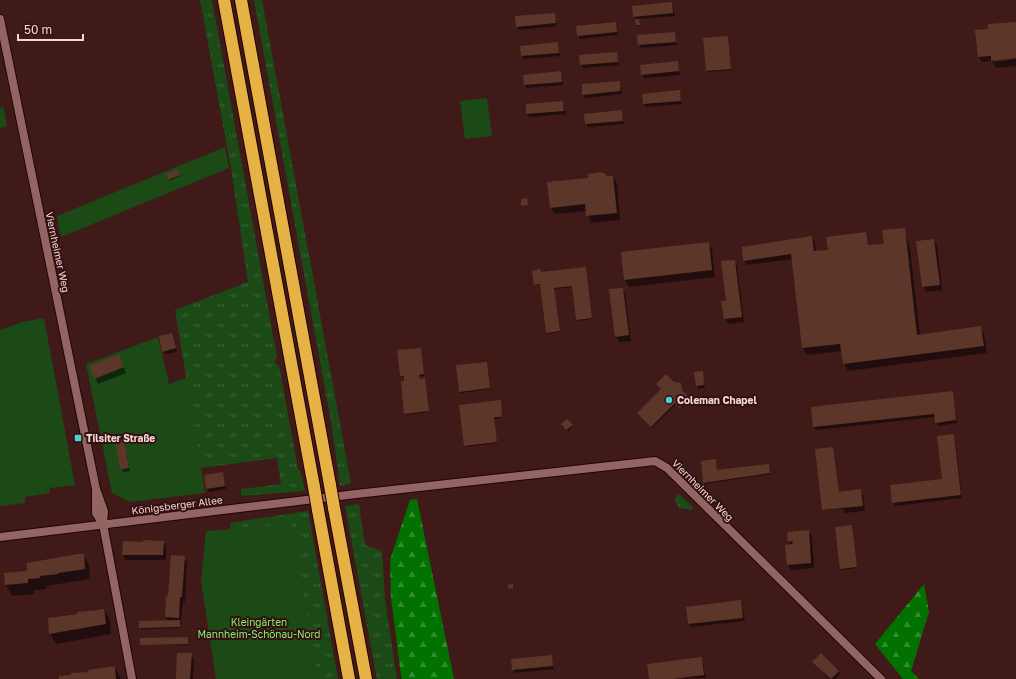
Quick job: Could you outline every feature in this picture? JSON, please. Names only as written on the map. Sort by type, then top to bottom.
[{"type":"highway","points":[[224,0],[349,679]]},
{"type":"highway","points":[[241,0],[366,679]]},
{"type":"street","name":"Viernheimer Weg","points":[[0,19],[96,490],[96,513],[102,524]]},
{"type":"street","name":"Viernheimer Weg","points":[[356,494],[643,461],[660,463],[881,679]]},
{"type":"street","name":"Königsberger Allee","points":[[0,537],[356,494]]},
{"type":"street","points":[[102,524],[132,679]]},
{"type":"green space","points":[[200,0],[212,0],[277,357],[275,364],[279,365],[298,469],[300,470],[305,491],[241,496],[241,489],[281,484],[277,458],[201,468],[175,310],[248,282],[231,168]]},
{"type":"green space","points":[[254,0],[262,0],[351,483],[340,486],[332,427]]},
{"type":"green space","points":[[487,98],[492,136],[465,139],[460,101]]},
{"type":"green space","points":[[3,106],[7,126],[0,128],[0,108]]},
{"type":"green space","points":[[225,147],[229,168],[61,237],[57,216]]},
{"type":"green space","points":[[44,318],[75,485],[50,488],[50,493],[25,497],[25,503],[0,506],[0,330],[22,322]]},
{"type":"green space","points":[[158,337],[169,384],[187,378],[205,493],[129,502],[112,493],[86,364]]},
{"type":"green space","points":[[679,494],[693,507],[692,510],[679,508],[674,499]]},
{"type":"green space","points":[[417,499],[454,679],[402,679],[401,676],[391,598],[390,560],[410,500]]},
{"type":"green space","points":[[359,504],[365,545],[382,551],[385,599],[397,679],[377,679],[345,506]]},
{"type":"green space","points":[[308,511],[338,679],[317,679],[231,534],[230,523]]},
{"type":"green space","name":"Kleingärten Mannheim-Schönau-Nord","points":[[292,524],[318,679],[216,679],[201,581],[206,531]]},
{"type":"green space","points":[[924,584],[929,612],[911,671],[919,679],[903,679],[875,644]]},
{"type":"building","points":[[672,2],[673,13],[633,17],[632,6]]},
{"type":"building","points":[[555,13],[556,23],[516,27],[515,16]]},
{"type":"building","points":[[635,19],[639,19],[640,25],[636,25]]},
{"type":"building","points":[[616,22],[617,32],[577,36],[576,26]]},
{"type":"building","points":[[1016,22],[1016,58],[991,61],[991,56],[978,57],[975,30],[988,29],[988,24]]},
{"type":"building","points":[[675,32],[676,42],[638,45],[637,35]]},
{"type":"building","points":[[728,36],[731,69],[706,71],[703,38]]},
{"type":"building","points":[[558,42],[559,53],[521,56],[520,46]]},
{"type":"building","points":[[617,52],[618,62],[580,65],[579,55]]},
{"type":"building","points":[[678,61],[679,71],[641,75],[640,65]]},
{"type":"building","points":[[561,71],[562,82],[524,85],[523,75]]},
{"type":"building","points":[[620,81],[620,91],[582,95],[582,84]]},
{"type":"building","points":[[680,90],[681,101],[643,104],[642,94]]},
{"type":"building","points":[[563,101],[564,111],[526,114],[526,104]]},
{"type":"building","points":[[622,110],[623,121],[585,124],[584,114]]},
{"type":"building","points":[[177,169],[180,175],[168,180],[166,174]]},
{"type":"building","points":[[600,172],[606,174],[606,176],[613,176],[617,213],[586,216],[585,204],[550,208],[547,182],[588,178],[588,174]]},
{"type":"building","points":[[527,198],[528,205],[521,206],[521,199]]},
{"type":"building","points":[[905,228],[917,335],[981,326],[984,346],[843,364],[840,344],[802,348],[791,254],[743,261],[742,247],[812,236],[814,251],[828,250],[826,237],[866,232],[868,245],[884,244],[882,230]]},
{"type":"building","points":[[934,239],[940,285],[922,287],[916,241]]},
{"type":"building","points":[[709,242],[712,270],[624,280],[621,252]]},
{"type":"building","points":[[735,260],[742,317],[724,319],[721,301],[726,301],[721,261]]},
{"type":"building","points":[[586,267],[592,318],[576,320],[572,286],[554,288],[560,331],[546,333],[540,284],[534,285],[532,271],[540,269],[541,272]]},
{"type":"building","points":[[623,288],[629,335],[615,337],[609,289]]},
{"type":"building","points":[[172,333],[176,348],[162,352],[159,336]]},
{"type":"building","points":[[421,348],[424,374],[419,375],[420,379],[425,378],[429,411],[404,414],[401,381],[404,381],[404,376],[400,376],[397,350]]},
{"type":"building","points":[[119,354],[124,367],[94,379],[89,366]]},
{"type":"building","points":[[487,362],[490,388],[459,392],[456,365]]},
{"type":"building","points":[[703,371],[704,385],[696,386],[694,372]]},
{"type":"building","name":"Coleman Chapel","points":[[666,374],[674,382],[681,383],[682,390],[690,398],[680,408],[675,403],[651,427],[637,413],[661,389],[656,384]]},
{"type":"building","points":[[953,391],[956,420],[935,423],[934,414],[813,427],[811,407]]},
{"type":"building","points":[[501,400],[502,417],[494,417],[497,442],[464,446],[459,405]]},
{"type":"building","points":[[567,419],[573,425],[566,430],[561,424]]},
{"type":"building","points":[[954,434],[961,495],[892,503],[890,485],[942,479],[937,436]]},
{"type":"building","points":[[124,437],[129,468],[120,470],[115,439]]},
{"type":"building","points":[[833,447],[839,492],[861,489],[863,506],[822,510],[815,449]]},
{"type":"building","points":[[716,459],[717,470],[769,464],[770,473],[703,483],[701,461]]},
{"type":"building","points":[[223,472],[225,486],[206,489],[204,475]]},
{"type":"building","points":[[852,525],[857,567],[840,569],[835,527]]},
{"type":"building","points":[[809,530],[811,563],[787,565],[785,545],[792,544],[793,541],[788,542],[787,532]]},
{"type":"building","points":[[143,540],[164,541],[163,555],[122,555],[123,541],[143,542]]},
{"type":"building","points":[[84,554],[85,569],[40,576],[40,578],[28,579],[28,583],[5,585],[4,573],[27,571],[27,563]]},
{"type":"building","points":[[171,555],[185,556],[179,618],[165,617]]},
{"type":"building","points":[[513,584],[513,588],[508,589],[508,585]]},
{"type":"building","points":[[741,600],[743,618],[688,624],[686,607]]},
{"type":"building","points":[[104,609],[106,624],[49,634],[48,618]]},
{"type":"building","points":[[180,620],[180,627],[139,628],[139,621]]},
{"type":"building","points":[[188,637],[188,644],[140,645],[140,638]]},
{"type":"building","points":[[177,653],[192,653],[190,679],[176,679]]},
{"type":"building","points":[[821,653],[839,671],[831,679],[812,662]]},
{"type":"building","points":[[552,655],[553,666],[512,670],[511,659]]},
{"type":"building","points":[[702,657],[704,675],[672,679],[649,679],[647,664]]},
{"type":"building","points":[[115,666],[116,679],[59,679],[59,676],[71,675],[71,673],[88,672],[88,670]]},
{"type":"place","name":"Coleman Chapel","points":[[669,400]]},
{"type":"place","name":"Tilsiter Straße","points":[[78,438]]}]
